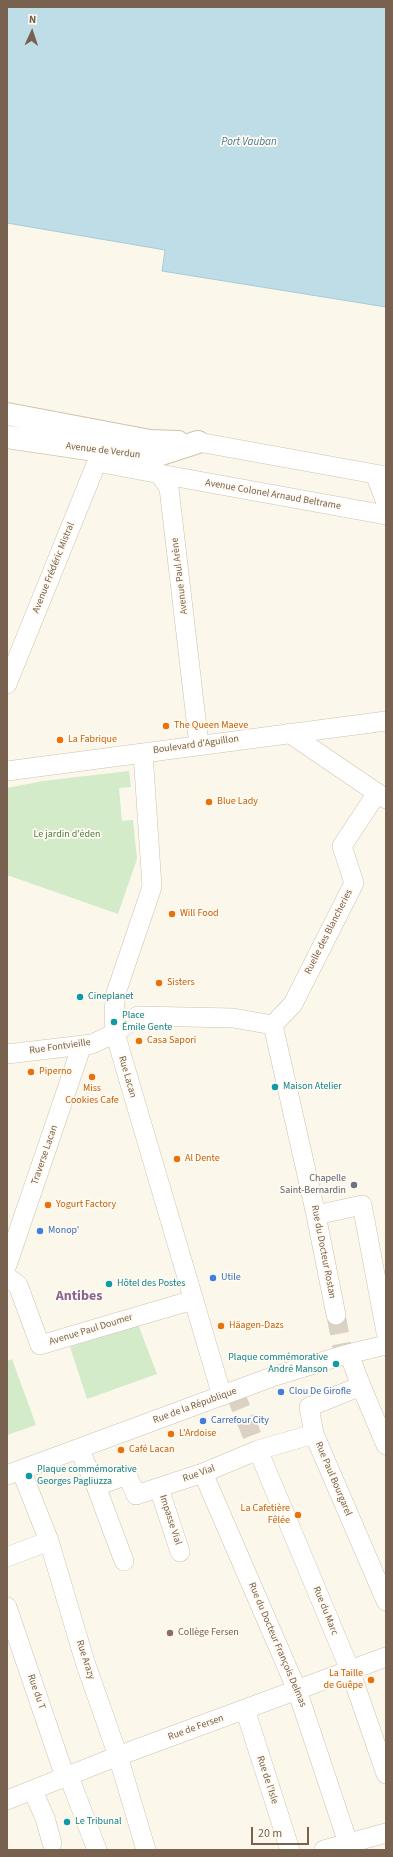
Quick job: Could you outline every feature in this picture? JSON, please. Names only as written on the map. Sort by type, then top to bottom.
[{"type":"street","name":"Avenue de Verdun","points":[[7,414],[150,441],[198,442],[380,475]]},
{"type":"street","name":"Avenue de Verdun","points":[[7,437],[99,457],[158,455],[198,442]]},
{"type":"street","points":[[99,457],[160,474]]},
{"type":"street","name":"Avenue Frédéric Mistral","points":[[7,684],[99,457]]},
{"type":"street","name":"Avenue Colonel Arnaud Beltrame","points":[[160,474],[386,515]]},
{"type":"street","name":"Avenue Paul Arène","points":[[160,474],[169,488],[199,745]]},
{"type":"street","points":[[380,475],[386,502]]},
{"type":"street","name":"Boulevard d'Aguillon","points":[[7,771],[386,721]]},
{"type":"street","points":[[289,733],[382,796]]},
{"type":"street","name":"Rue Lacan","points":[[143,752],[152,887],[116,993],[114,1011],[115,1033],[222,1396]]},
{"type":"street","name":"Ruelle des Blancheries","points":[[273,1025],[293,1004],[354,883],[342,846],[382,796]]},
{"type":"street","name":"Rue Fontvieille","points":[[7,1054],[92,1044],[115,1033],[138,1016],[233,1018],[273,1025]]},
{"type":"street","name":"Rue du Docteur Rostan","points":[[273,1025],[316,1215],[336,1315]]},
{"type":"street","name":"Traverse Lacan","points":[[7,1265],[82,1045]]},
{"type":"street","points":[[316,1215],[362,1205],[386,1332]]},
{"type":"street","name":"Avenue Paul Doumer","points":[[7,1277],[18,1285],[40,1345],[194,1302]]},
{"type":"street","name":"Rue de la République","points":[[14,1473],[272,1377],[345,1352],[386,1345]]},
{"type":"street","points":[[345,1352],[386,1445]]},
{"type":"street","name":"Rue Paul Bourgarel","points":[[361,1386],[309,1407],[314,1434],[386,1601]]},
{"type":"street","name":"Rue Vial","points":[[96,1486],[127,1475],[136,1495],[203,1473],[258,1450],[314,1434]]},
{"type":"street","points":[[79,1449],[96,1486],[124,1561]]},
{"type":"street","name":"Rue du Marc","points":[[258,1450],[350,1670],[386,1774]]},
{"type":"street","name":"Rue Arazy","points":[[14,1473],[49,1541],[85,1662],[118,1756],[146,1850]]},
{"type":"street","name":"Rue du Docteur François Delmas","points":[[203,1473],[297,1690],[348,1843]]},
{"type":"street","name":"Impasse Vial","points":[[159,1488],[180,1552]]},
{"type":"street","points":[[7,1557],[49,1541]]},
{"type":"street","name":"Rue du T","points":[[7,1607],[66,1777],[71,1782],[97,1850]]},
{"type":"street","name":"Rue de Fersen","points":[[7,1800],[33,1791],[118,1756],[386,1657]]},
{"type":"street","name":"Rue de l'Isle","points":[[245,1710],[290,1850]]},
{"type":"street","points":[[33,1791],[45,1818],[52,1843]]},
{"type":"street","points":[[324,1850],[386,1833]]},
{"type":"green space","name":"Le jardin d'éden","points":[[129,771],[131,787],[119,788],[122,821],[133,820],[137,859],[118,914],[7,875],[7,788],[43,781]]},
{"type":"green space","points":[[138,1324],[157,1374],[87,1399],[70,1347]]},
{"type":"green space","points":[[12,1359],[36,1425],[7,1435],[7,1361]]},
{"type":"water","name":"Port Vauban","points":[[7,7],[386,7],[386,307],[162,271],[165,250],[7,223]]},
{"type":"tunnel","points":[[336,1315],[342,1347]]},
{"type":"tunnel","points":[[234,1391],[258,1450]]},
{"type":"place","name":"The Queen Maeve","points":[[166,726]]},
{"type":"place","name":"La Fabrique","points":[[60,740]]},
{"type":"place","name":"Blue Lady","points":[[209,802]]},
{"type":"place","name":"Will Food","points":[[172,914]]},
{"type":"place","name":"Sisters","points":[[159,983]]},
{"type":"place","name":"Cineplanet","points":[[80,997]]},
{"type":"place","name":"Place Émile Gente","points":[[114,1022]]},
{"type":"place","name":"Casa Sapori","points":[[139,1041]]},
{"type":"place","name":"Piperno","points":[[31,1072]]},
{"type":"place","name":"Miss Cookies Cafe","points":[[92,1077]]},
{"type":"place","name":"Maison Atelier","points":[[275,1087]]},
{"type":"place","name":"Al Dente","points":[[177,1159]]},
{"type":"place","name":"Chapelle Saint-Bernardin","points":[[354,1185]]},
{"type":"place","name":"Yogurt Factory","points":[[48,1205]]},
{"type":"place","name":"Monop'","points":[[40,1231]]},
{"type":"place","name":"Utile","points":[[213,1278]]},
{"type":"place","name":"Hôtel des Postes","points":[[109,1284]]},
{"type":"place","name":"Häagen-Dazs","points":[[221,1326]]},
{"type":"place","name":"Plaque commémorative André Manson","points":[[336,1364]]},
{"type":"place","name":"Clou De Girofle","points":[[281,1392]]},
{"type":"place","name":"Carrefour City","points":[[203,1421]]},
{"type":"place","name":"L'Ardoise","points":[[171,1434]]},
{"type":"place","name":"Café Lacan","points":[[121,1450]]},
{"type":"place","name":"Plaque commémorative Georges Pagliuzza","points":[[29,1476]]},
{"type":"place","name":"La Cafetière Fêlée","points":[[298,1515]]},
{"type":"place","name":"Collège Fersen","points":[[170,1633]]},
{"type":"place","name":"La Taille de Guêpe","points":[[371,1680]]},
{"type":"place","name":"Le Tribunal","points":[[67,1822]]},
{"type":"district","name":"Antibes","points":[[79,1297]]}]
